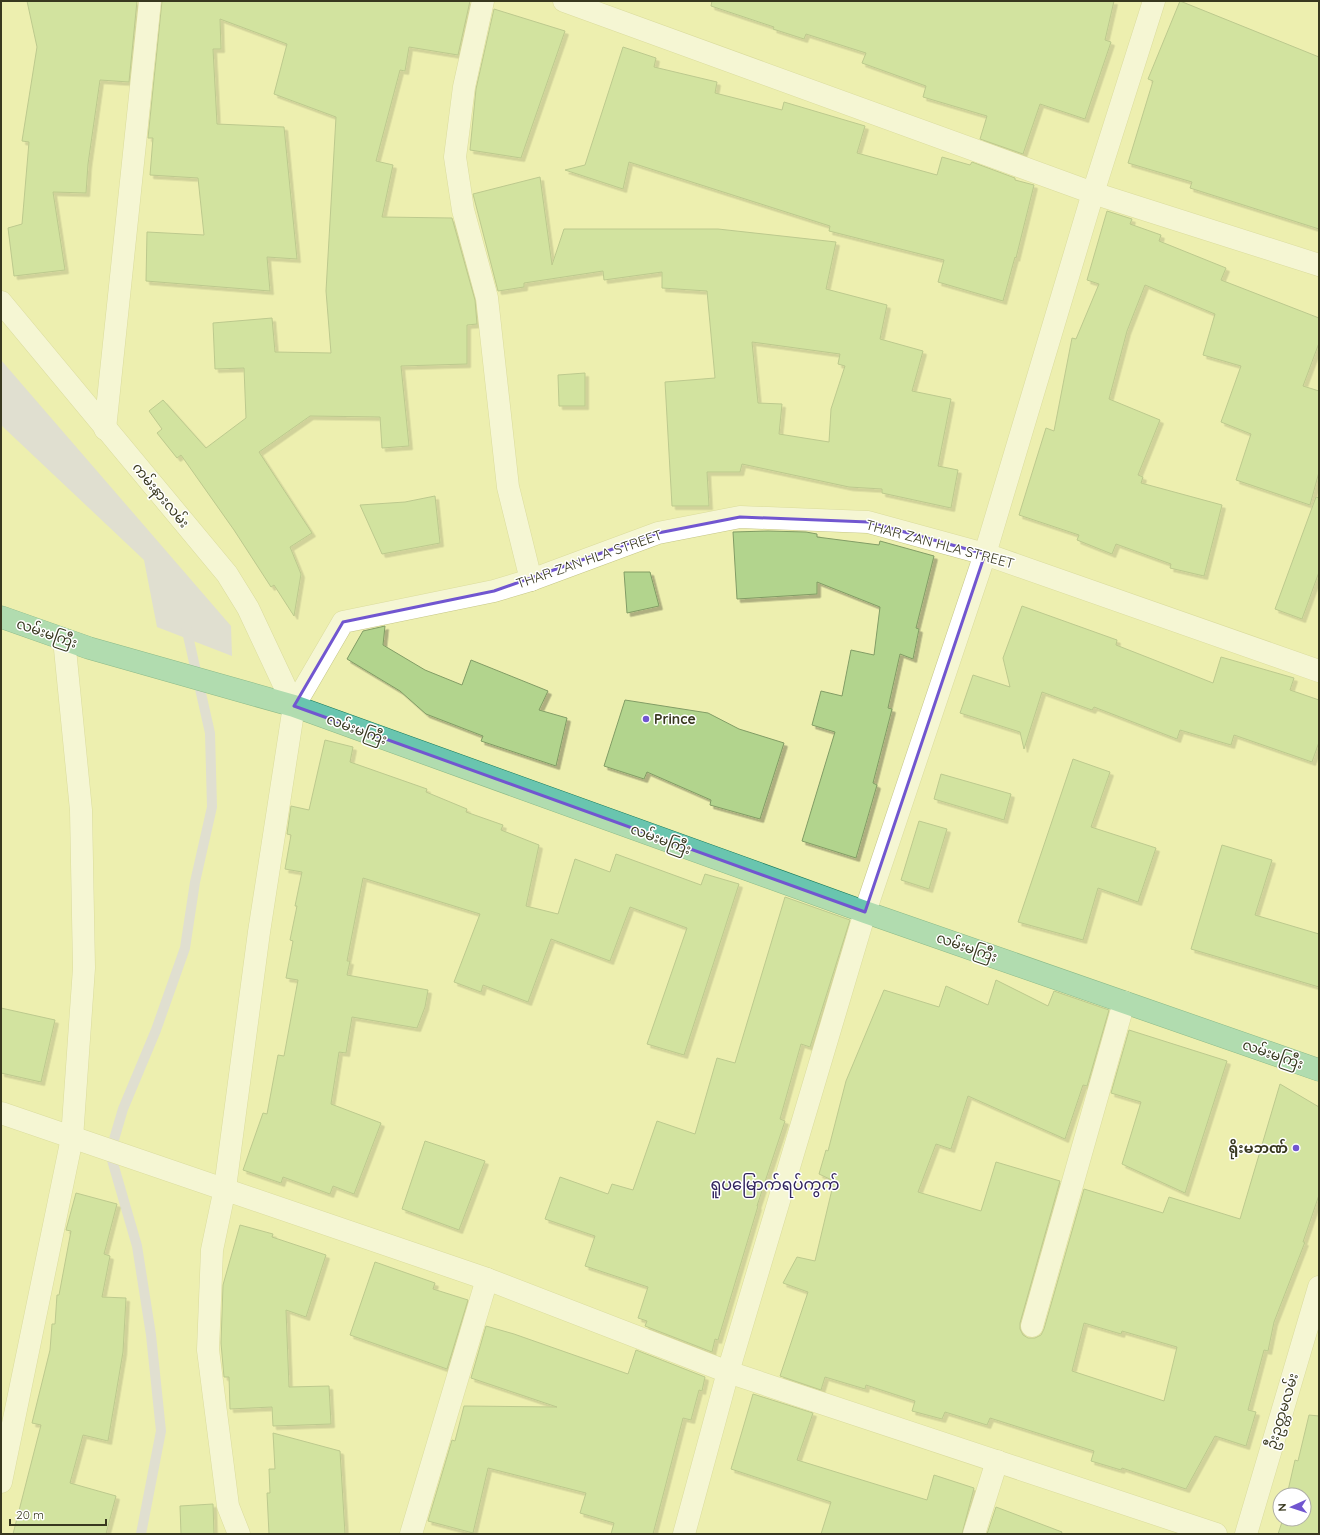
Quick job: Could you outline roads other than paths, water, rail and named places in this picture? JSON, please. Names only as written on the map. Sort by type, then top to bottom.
[{"type":"main road","name":"လမ်းမကြီး","points":[[1,617],[89,648],[294,706],[865,912],[1319,1070]]},
{"type":"street","points":[[105,429],[150,1]]},
{"type":"street","points":[[483,1],[464,87],[455,157],[463,210],[486,298],[508,487],[531,580]]},
{"type":"street","points":[[684,1534],[728,1372],[865,912],[986,554],[1093,193],[1154,1]]},
{"type":"street","points":[[572,2],[1093,193],[1319,265]]},
{"type":"street","name":"ကမ်းနားလမ်း","points":[[1,302],[226,574],[248,608],[294,706]]},
{"type":"street","name":"THAR ZAN HLA STREET","points":[[294,706],[343,622],[494,591],[531,580],[658,533],[740,517],[868,522],[986,554],[1319,671]]},
{"type":"street","points":[[1,1482],[72,1138],[84,960],[81,810],[64,639]]},
{"type":"street","points":[[239,1534],[228,1506],[208,1350],[212,1250],[225,1188],[259,932],[294,706]]},
{"type":"street","points":[[1032,1326],[1124,1002]]},
{"type":"street","points":[[1,1113],[98,1148],[138,1159],[225,1188],[487,1279],[728,1372],[1216,1534]]},
{"type":"street","points":[[411,1534],[487,1279]]},
{"type":"street","name":"ဦးဥတ္တမလမ်း","points":[[1246,1534],[1313,1329],[1319,1287]]},
{"type":"street","points":[[974,1534],[997,1461]]},
{"type":"waterway","points":[[141,1534],[161,1431],[151,1335],[137,1246],[110,1153],[123,1109],[156,1030],[185,948],[195,882],[212,807],[210,733],[186,627]]},
{"type":"place","name":"Prince","points":[[646,719]]},
{"type":"place","name":"ရိုးမဘဏ်","points":[[1296,1148]]},
{"type":"district","name":"ရူပမြောက်ရပ်ကွက်","points":[[775,1184]]}]
